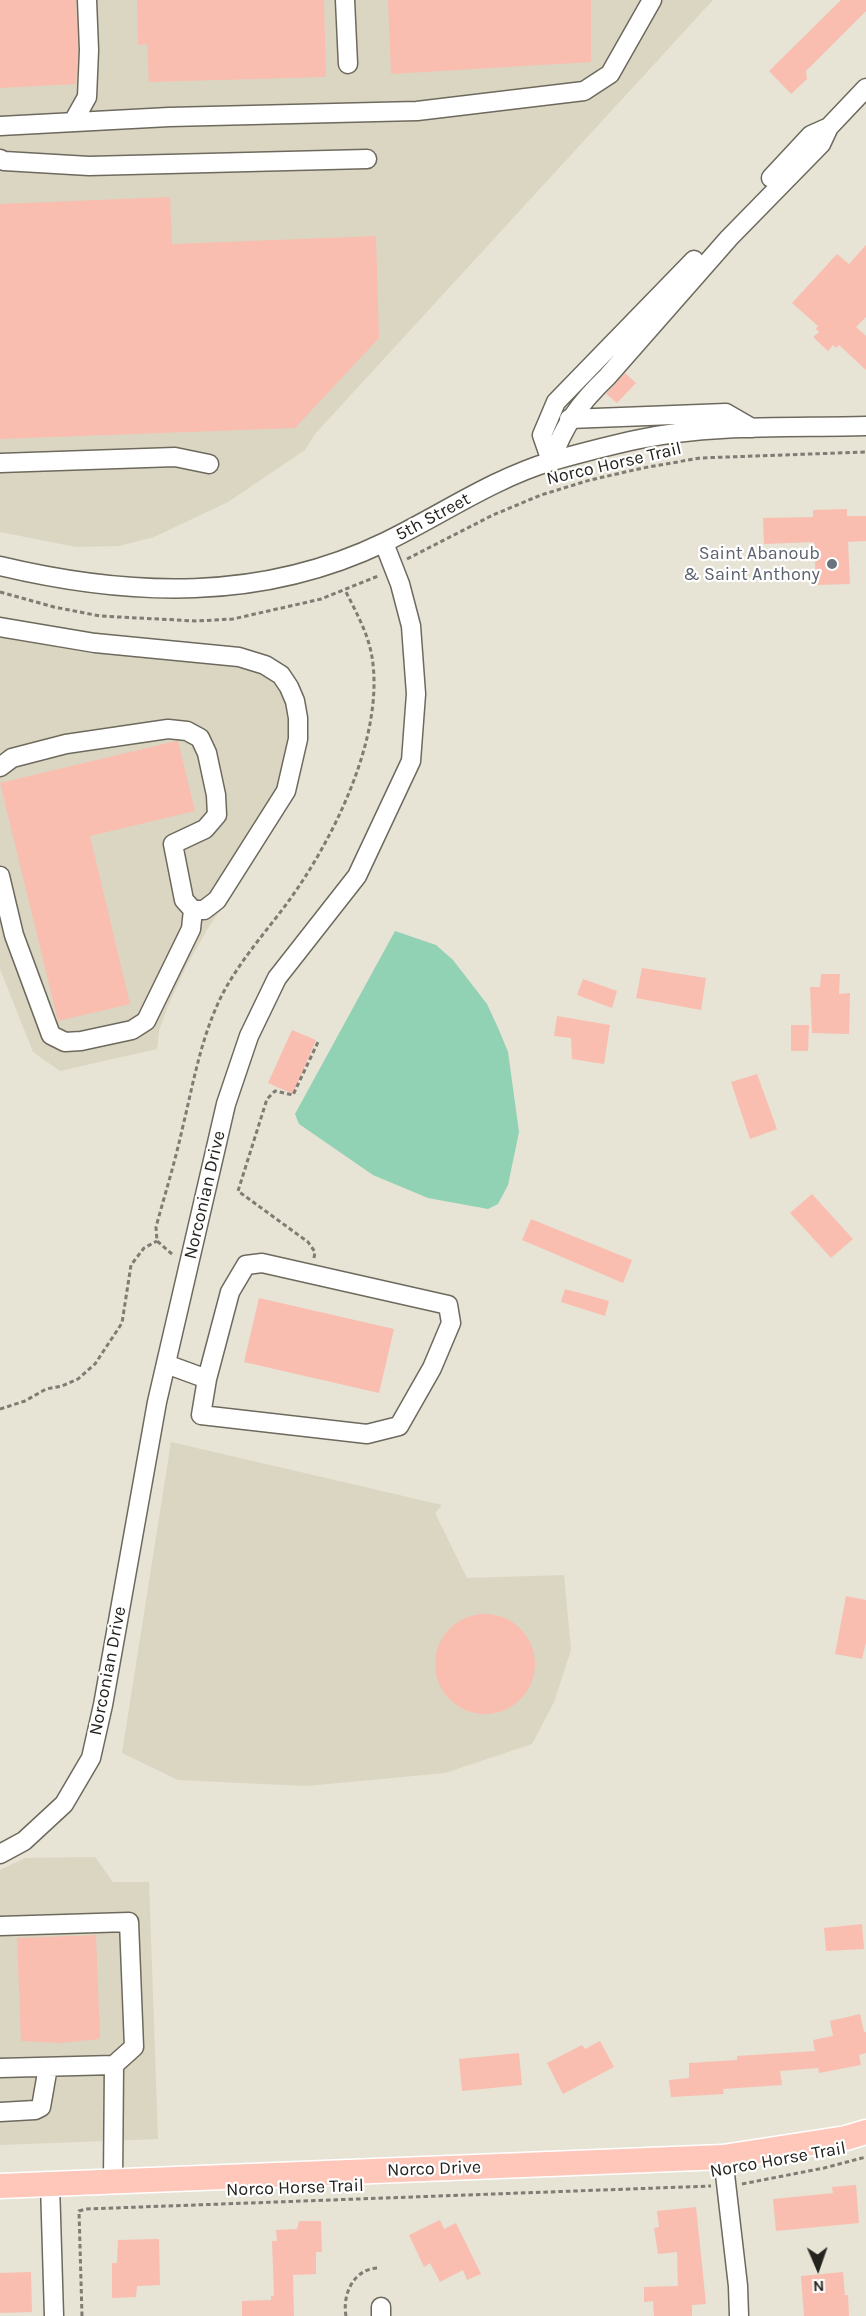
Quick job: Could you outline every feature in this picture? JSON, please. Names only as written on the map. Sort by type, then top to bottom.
[{"type":"main road","name":"Norco Drive","points":[[0,2186],[723,2157],[846,2138],[866,2132]]},
{"type":"street","points":[[73,122],[87,97],[89,50],[87,0]]},
{"type":"street","points":[[345,0],[348,64]]},
{"type":"street","points":[[0,126],[417,111],[584,91],[610,74],[652,0]]},
{"type":"street","points":[[551,461],[569,419],[588,396],[729,238],[821,144],[829,127],[866,88]]},
{"type":"street","points":[[551,461],[542,435],[556,402],[671,285],[811,135],[829,127]]},
{"type":"street","points":[[0,159],[89,166],[368,159]]},
{"type":"street","points":[[569,419],[726,413],[754,429]]},
{"type":"street","name":"5th Street","points":[[0,566],[55,579],[101,586],[149,589],[209,588],[268,581],[327,565],[384,543],[509,476],[551,461],[640,439],[682,433],[866,426]]},
{"type":"street","points":[[0,463],[175,458],[209,464]]},
{"type":"street","name":"Norconian Drive","points":[[0,1854],[24,1841],[64,1804],[91,1758],[103,1705],[157,1402],[226,1104],[249,1036],[277,978],[357,876],[411,761],[416,694],[411,626],[400,584],[384,543]]},
{"type":"street","points":[[0,627],[95,644],[239,657],[265,665],[281,675],[295,701],[298,739],[286,791],[271,819],[217,900],[204,910],[193,910]]},
{"type":"street","points":[[0,767],[12,758],[66,744],[168,729],[187,731],[200,738],[207,753],[216,795],[217,815],[205,829],[173,844],[184,900],[193,910],[191,929],[146,1021],[132,1030],[81,1041],[65,1042],[51,1035],[14,935],[0,876]]},
{"type":"street","points":[[262,1263],[448,1305],[451,1323],[432,1368],[399,1426],[367,1434],[201,1415],[207,1378],[230,1292],[246,1265],[262,1263]]},
{"type":"street","points":[[166,1364],[207,1378]]},
{"type":"street","points":[[0,1926],[129,1922],[134,2047],[114,2065],[0,2068]]},
{"type":"street","points":[[113,2182],[114,2065]]},
{"type":"street","points":[[0,2112],[35,2110],[41,2107],[48,2067]]},
{"type":"street","points":[[723,2157],[738,2286],[739,2316]]},
{"type":"street","points":[[50,2184],[54,2316]]},
{"type":"path","name":"Norco Horse Trail","points":[[0,592],[54,607],[100,616],[159,620],[233,619],[321,598],[370,581],[493,515],[541,495],[590,480],[700,458],[866,452]]},
{"type":"path","points":[[310,1274],[315,1252],[308,1242],[238,1191],[267,1099],[275,1091],[293,1095],[318,1042]]},
{"type":"path","points":[[0,1409],[25,1401],[46,1389],[62,1386],[78,1378],[95,1364],[122,1323],[131,1265],[144,1248],[157,1241]]},
{"type":"path","name":"Norco Horse Trail","points":[[82,2316],[79,2211],[86,2209],[726,2186],[824,2168],[866,2157]]},
{"type":"path","points":[[346,2316],[345,2298],[354,2279],[372,2268],[379,2268]]},
{"type":"shaded area","points":[[0,0],[713,0],[315,434],[305,450],[228,502],[154,537],[119,546],[76,547],[0,532]]},
{"type":"shaded area","points":[[0,616],[45,625],[165,642],[231,647],[263,654],[284,669],[305,704],[308,726],[303,759],[293,797],[246,873],[208,928],[187,965],[167,1008],[159,1031],[157,1049],[60,1071],[33,1052],[0,969]]},
{"type":"shaded area","points":[[171,1442],[442,1505],[435,1513],[467,1578],[564,1575],[571,1650],[554,1702],[532,1744],[445,1773],[306,1786],[178,1780],[122,1753]]},
{"type":"shaded area","points":[[95,1857],[113,1882],[149,1882],[158,2139],[0,2145],[0,1870],[25,1858]]},
{"type":"green space","points":[[395,931],[436,945],[453,960],[487,1004],[508,1052],[519,1132],[508,1185],[498,1204],[488,1209],[428,1198],[373,1175],[299,1124],[295,1114]]},
{"type":"building","points":[[0,0],[76,0],[78,50],[76,84],[0,88]]},
{"type":"building","points":[[137,0],[324,0],[326,77],[149,82],[147,44],[138,45]]},
{"type":"building","points":[[388,0],[591,0],[591,62],[391,74]]},
{"type":"building","points":[[841,0],[866,0],[866,11],[806,71],[807,79],[791,94],[769,71]]},
{"type":"building","points":[[170,197],[172,244],[376,236],[379,338],[295,428],[0,439],[0,204]]},
{"type":"building","points":[[866,245],[866,317],[856,327],[866,336],[866,370],[839,345],[836,348],[833,345],[828,351],[813,337],[819,332],[816,329],[818,326],[792,303],[837,254],[849,264]]},
{"type":"building","points":[[625,373],[636,383],[617,403],[606,394]]},
{"type":"building","name":"Saint Abanoub & Saint Anthony","points":[[847,509],[847,516],[866,516],[866,541],[848,542],[850,584],[816,585],[814,542],[764,544],[763,518],[813,517],[813,510]]},
{"type":"building","points":[[178,741],[195,811],[90,836],[130,1004],[58,1021],[0,783]]},
{"type":"building","points":[[642,968],[706,978],[701,1010],[636,998]]},
{"type":"building","points":[[821,974],[840,974],[839,994],[850,993],[849,1034],[812,1033],[810,987],[820,987]]},
{"type":"building","points":[[583,979],[617,991],[612,1008],[577,995]]},
{"type":"building","points":[[557,1016],[610,1025],[604,1064],[572,1059],[571,1038],[554,1036]]},
{"type":"building","points":[[791,1025],[809,1025],[808,1051],[791,1051]]},
{"type":"building","points":[[292,1030],[316,1040],[293,1094],[268,1083]]},
{"type":"building","points":[[757,1074],[777,1129],[750,1139],[731,1082]]},
{"type":"building","points":[[812,1194],[853,1239],[831,1258],[790,1213]]},
{"type":"building","points":[[531,1219],[632,1260],[623,1283],[522,1240]]},
{"type":"building","points":[[565,1289],[609,1301],[605,1316],[561,1302]]},
{"type":"building","points":[[259,1298],[394,1329],[379,1393],[244,1362]]},
{"type":"building","points":[[846,1596],[866,1600],[866,1642],[862,1659],[835,1654]]},
{"type":"building","points":[[485,1614],[504,1618],[521,1628],[531,1645],[535,1664],[531,1683],[521,1700],[504,1710],[485,1714],[466,1710],[449,1700],[439,1683],[435,1664],[439,1645],[449,1628],[466,1618]]},
{"type":"building","points":[[862,1924],[864,1949],[826,1951],[824,1928]]},
{"type":"building","points":[[96,1935],[100,2039],[61,2043],[21,2041],[17,1938]]},
{"type":"building","points":[[860,2014],[864,2032],[866,2032],[866,2053],[859,2055],[861,2065],[819,2073],[818,2068],[780,2071],[782,2085],[723,2089],[724,2094],[671,2097],[669,2080],[689,2078],[689,2063],[737,2060],[737,2056],[815,2051],[813,2040],[833,2036],[830,2021]]},
{"type":"building","points":[[600,2041],[614,2067],[563,2094],[547,2063],[582,2045],[585,2049]]},
{"type":"building","points":[[519,2053],[522,2085],[462,2091],[459,2059]]},
{"type":"building","points":[[856,2185],[859,2223],[776,2231],[773,2199],[833,2193],[832,2187]]},
{"type":"building","points":[[696,2207],[706,2304],[692,2305],[692,2316],[654,2316],[653,2301],[644,2302],[644,2287],[678,2286],[677,2252],[658,2254],[654,2228],[659,2227],[657,2211]]},
{"type":"building","points":[[440,2220],[444,2229],[456,2223],[481,2274],[467,2280],[463,2270],[440,2282],[430,2263],[424,2267],[409,2235]]},
{"type":"building","points":[[299,2221],[321,2221],[322,2252],[316,2252],[316,2274],[293,2275],[294,2316],[242,2316],[242,2301],[271,2300],[271,2296],[274,2296],[272,2241],[277,2241],[276,2230],[297,2229]]},
{"type":"building","points":[[159,2239],[160,2285],[137,2286],[136,2297],[112,2298],[112,2263],[117,2263],[118,2240]]},
{"type":"building","points":[[31,2272],[32,2312],[0,2313],[0,2273]]},
{"type":"building","points":[[843,2272],[845,2295],[848,2295],[849,2316],[804,2316],[801,2276]]},
{"type":"place","name":"Saint Abanoub & Saint Anthony","points":[[832,564]]}]
